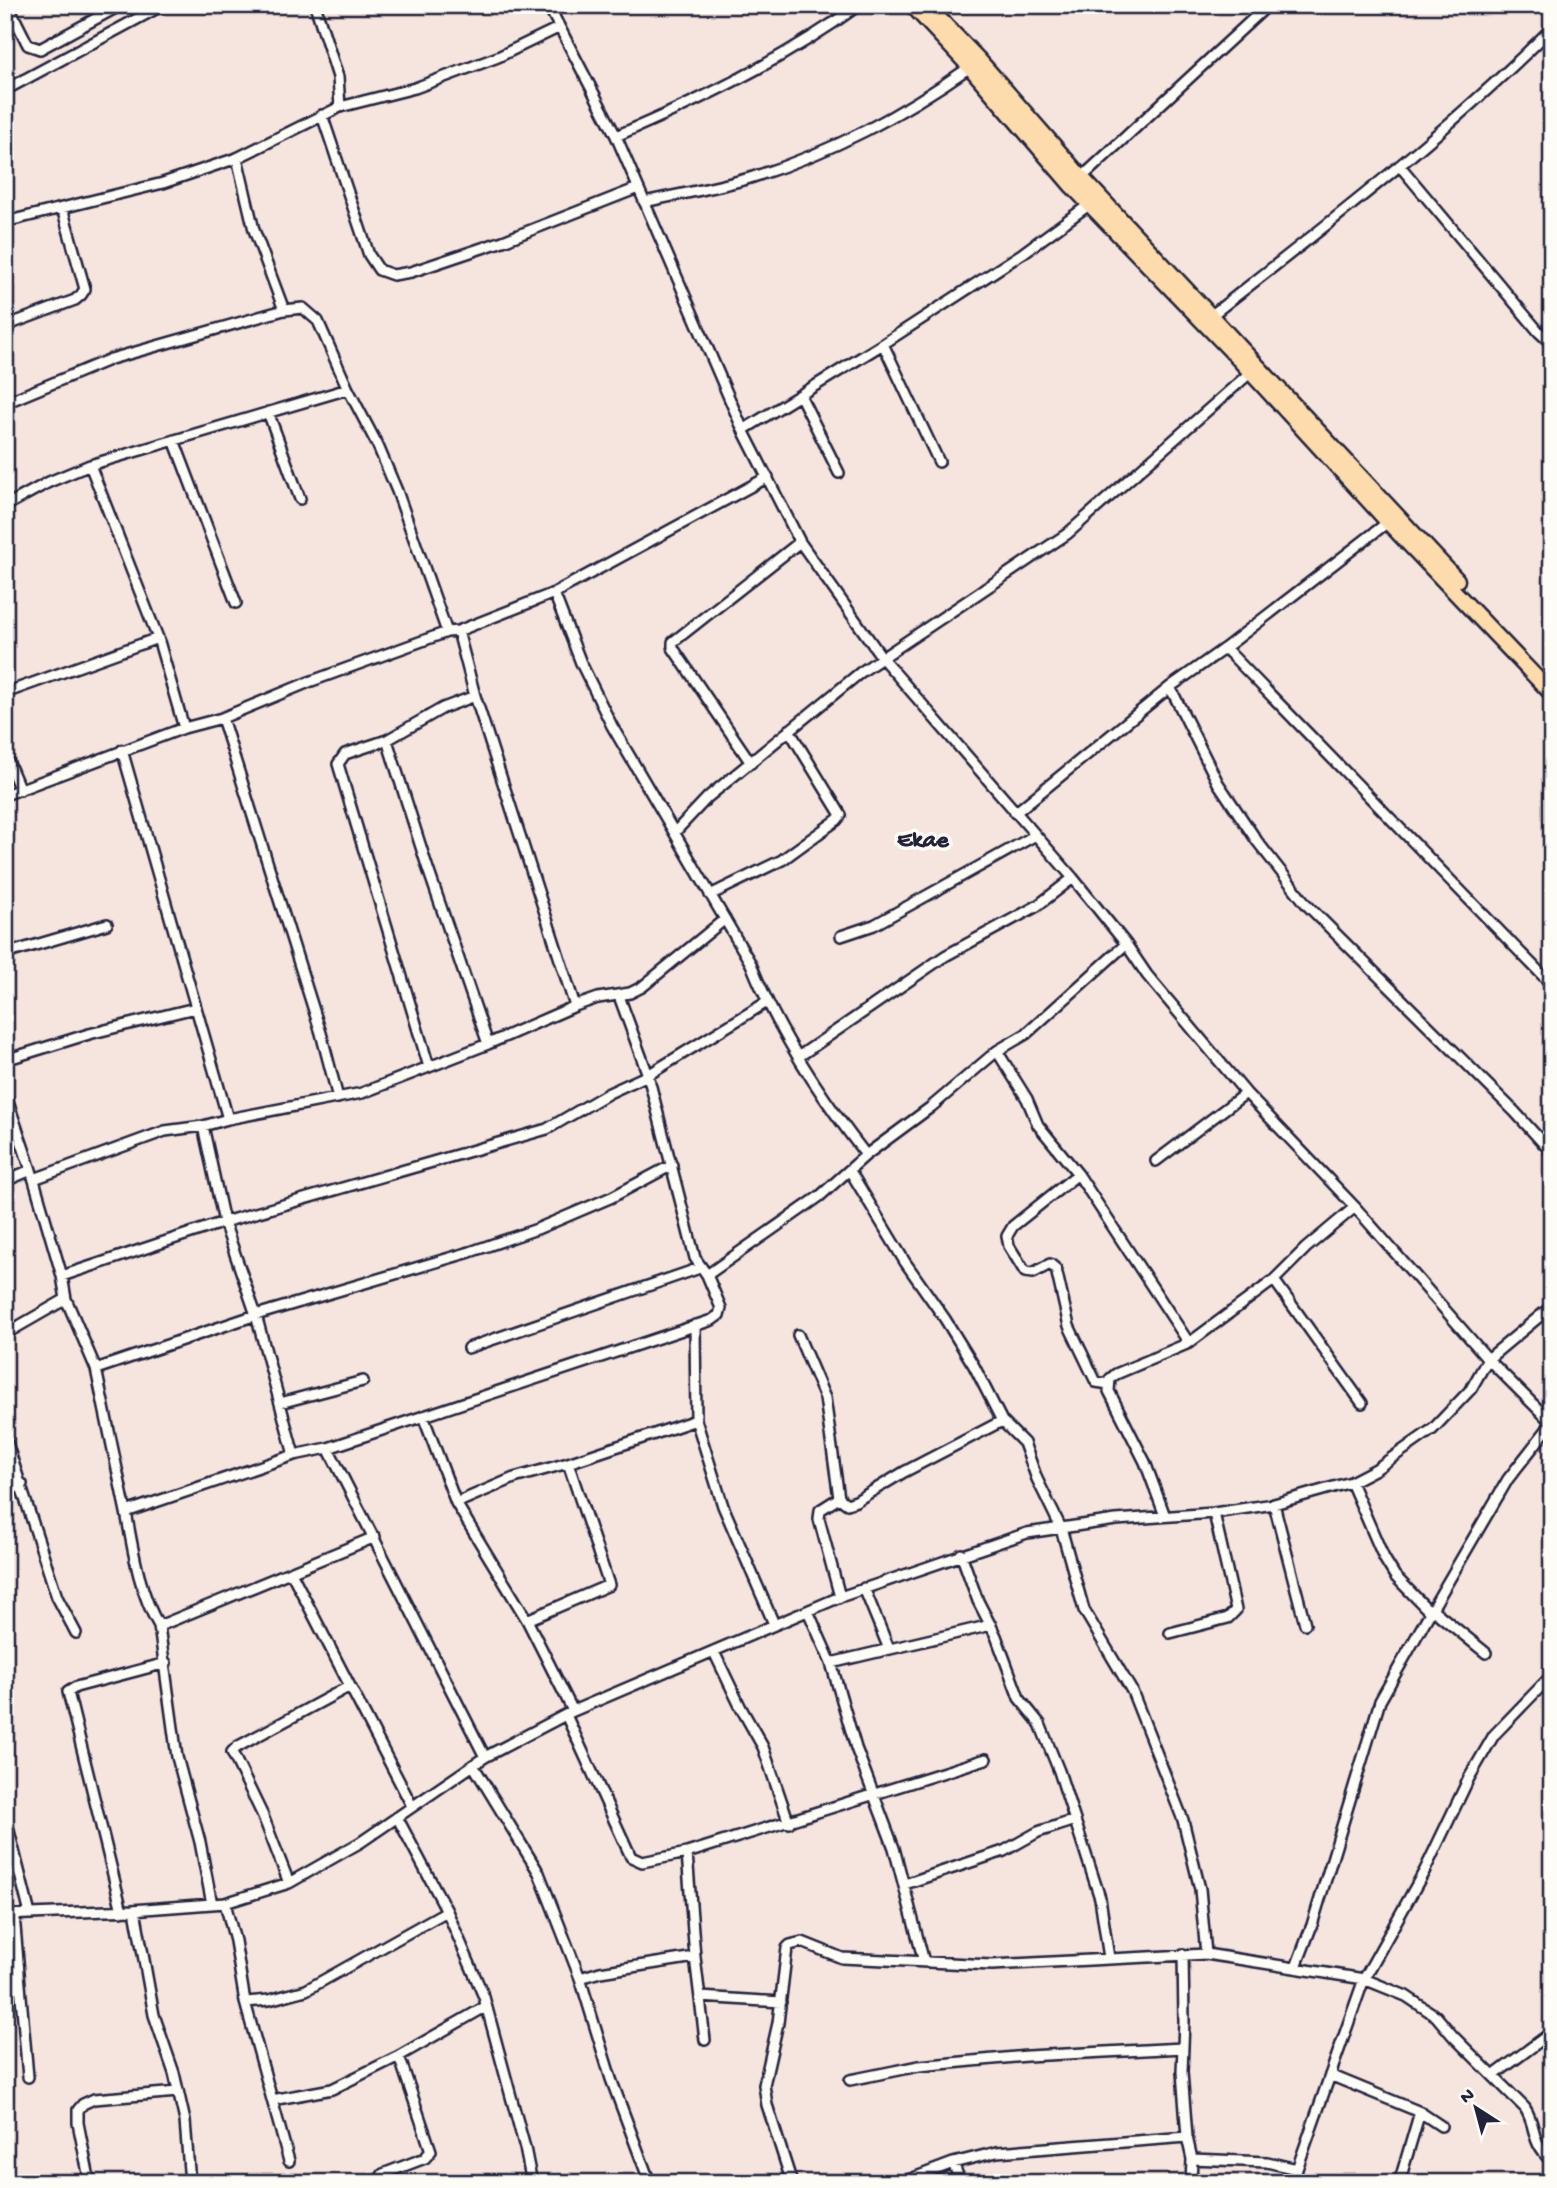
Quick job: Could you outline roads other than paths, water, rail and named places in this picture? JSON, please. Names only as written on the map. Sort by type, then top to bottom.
[{"type":"highway","points":[[912,5],[1077,182],[1212,315],[1552,680]]},
{"type":"highway","points":[[926,5],[1077,182],[1090,204],[1552,694]]},
{"type":"street","points":[[8,5],[28,45],[40,49],[121,5]]},
{"type":"street","points":[[5,90],[163,5]]},
{"type":"street","points":[[314,5],[338,77],[340,107]]},
{"type":"street","points":[[548,5],[615,136],[743,429],[800,542],[883,659],[1073,878],[1126,944],[1147,975],[1246,1093],[1355,1208],[1488,1360],[1552,1423],[1508,1479],[1380,1701],[1312,1924],[1296,1967]]},
{"type":"street","points":[[615,136],[696,102],[820,34],[859,5]]},
{"type":"street","points":[[1077,182],[1268,5]]},
{"type":"street","points":[[5,222],[163,183],[237,158],[340,107],[415,88],[498,57],[558,28]]},
{"type":"street","points":[[1212,315],[1400,166],[1508,71],[1552,28]]},
{"type":"street","points":[[643,202],[751,178],[833,148],[919,103],[970,67]]},
{"type":"street","points":[[323,115],[369,255],[379,270],[393,275],[411,272],[503,241],[638,188]]},
{"type":"street","points":[[237,158],[254,230],[284,310]]},
{"type":"street","points":[[1400,166],[1552,344]]},
{"type":"street","points":[[743,429],[883,344],[1023,253],[1090,204]]},
{"type":"street","points":[[5,326],[75,300],[85,289],[62,208]]},
{"type":"street","points":[[5,403],[111,359],[284,310],[303,309],[318,321],[348,389],[378,446],[397,491],[447,632]]},
{"type":"street","points":[[883,344],[939,462]]},
{"type":"street","points":[[675,832],[708,797],[861,672],[1067,534],[1251,372]]},
{"type":"street","points":[[5,506],[49,482],[90,465],[348,389]]},
{"type":"street","points":[[800,395],[839,473]]},
{"type":"street","points":[[268,412],[300,499]]},
{"type":"street","points":[[174,440],[236,603]]},
{"type":"street","points":[[90,465],[159,638],[184,728]]},
{"type":"street","points":[[5,795],[184,728],[222,718],[309,682],[447,632],[458,631],[554,593],[768,477]]},
{"type":"street","points":[[1015,813],[1171,687],[1388,522]]},
{"type":"street","points":[[751,763],[673,648],[673,642],[800,542]]},
{"type":"street","points":[[554,593],[581,663],[612,726],[751,964],[766,1002],[798,1057],[826,1103],[866,1155]]},
{"type":"street","points":[[458,631],[475,696],[575,1006]]},
{"type":"street","points":[[5,693],[159,638]]},
{"type":"street","points":[[1225,648],[1552,985]]},
{"type":"street","points":[[1171,687],[1218,783],[1257,841],[1307,905],[1515,1112],[1552,1153]]},
{"type":"street","points":[[429,1067],[338,764],[345,754],[387,740],[443,708],[475,696]]},
{"type":"street","points":[[222,718],[321,1033],[338,1098]]},
{"type":"street","points":[[709,895],[782,860],[838,820],[841,815],[789,730]]},
{"type":"street","points":[[387,740],[488,1044]]},
{"type":"street","points":[[122,750],[228,1119]]},
{"type":"street","points":[[5,754],[20,790]]},
{"type":"street","points":[[841,936],[874,925],[1034,836]]},
{"type":"street","points":[[798,1057],[945,956],[1037,906],[1073,878]]},
{"type":"street","points":[[5,1181],[165,1131],[203,1126],[362,1093],[488,1044],[575,1006],[598,998],[619,996],[642,987],[724,919]]},
{"type":"street","points":[[5,954],[107,924]]},
{"type":"street","points":[[468,1348],[704,1271],[820,1196],[866,1155],[940,1100],[997,1051],[1026,1034],[1126,944]]},
{"type":"street","points":[[126,1512],[294,1455],[328,1448],[719,1315],[721,1308],[695,1258],[648,1075],[619,996]]},
{"type":"street","points":[[62,1276],[224,1222],[547,1129],[609,1093],[648,1075],[766,1002]]},
{"type":"street","points":[[5,1060],[89,1034],[195,1008]]},
{"type":"street","points":[[997,1051],[1027,1099],[1038,1125],[1078,1174],[1189,1343]]},
{"type":"street","points":[[5,1093],[33,1174],[66,1299],[96,1370],[134,1554],[146,1599],[159,1626],[177,1757],[200,1842],[212,1904]]},
{"type":"street","points":[[1156,1161],[1246,1093]]},
{"type":"street","points":[[203,1126],[224,1222],[256,1315],[294,1455]]},
{"type":"street","points":[[96,1370],[256,1315],[470,1252],[537,1229],[612,1197],[672,1165]]},
{"type":"street","points":[[850,1171],[905,1262],[974,1366],[1002,1421],[1024,1443],[1037,1479],[1061,1528],[1084,1610],[1132,1691],[1183,1820],[1200,1889],[1206,1954]]},
{"type":"street","points":[[1078,1174],[1013,1226],[1007,1236],[1009,1246],[1025,1272],[1033,1273],[1050,1264],[1056,1269],[1069,1326],[1089,1372],[1096,1382],[1109,1384]]},
{"type":"street","points":[[1165,1516],[1145,1462],[1109,1391],[1109,1384],[1116,1374],[1189,1343],[1274,1280],[1306,1248],[1355,1208]]},
{"type":"street","points":[[1274,1280],[1362,1403]]},
{"type":"street","points":[[5,1334],[66,1299]]},
{"type":"street","points":[[28,2077],[10,1915],[122,1911],[225,1903],[289,1883],[361,1842],[485,1756],[569,1713],[840,1597],[1027,1533],[1116,1520],[1214,1513],[1273,1504],[1351,1482],[1376,1469],[1433,1429],[1471,1389],[1488,1360],[1552,1306]]},
{"type":"street","points":[[695,1325],[696,1420],[723,1506],[774,1624]]},
{"type":"street","points":[[798,1335],[825,1398],[839,1498],[847,1504],[856,1502],[904,1472],[1002,1421]]},
{"type":"street","points":[[280,1403],[363,1381]]},
{"type":"street","points":[[424,1416],[456,1503],[527,1620],[631,1857],[642,1862],[687,1853],[986,1759]]},
{"type":"street","points":[[456,1503],[514,1478],[696,1420]]},
{"type":"street","points":[[5,1437],[57,1597],[76,1633]]},
{"type":"street","points":[[328,1448],[485,1756]]},
{"type":"street","points":[[527,1620],[609,1585],[568,1462]]},
{"type":"street","points":[[1351,1482],[1384,1558],[1395,1576],[1431,1610],[1486,1653]]},
{"type":"street","points":[[5,1493],[22,1484]]},
{"type":"street","points":[[839,1498],[820,1510],[819,1519],[840,1597]]},
{"type":"street","points":[[1273,1504],[1305,1624]]},
{"type":"street","points":[[1170,1633],[1228,1618],[1236,1610],[1214,1513]]},
{"type":"street","points":[[159,1626],[374,1537]]},
{"type":"street","points":[[961,1554],[1019,1698],[1045,1735],[1100,1898],[1109,1958]]},
{"type":"street","points":[[291,1572],[412,1806]]},
{"type":"street","points":[[864,1588],[889,1649]]},
{"type":"street","points":[[808,1611],[831,1663],[873,1794],[894,1848],[924,1962]]},
{"type":"street","points":[[831,1663],[990,1625]]},
{"type":"street","points":[[714,1652],[763,1747],[789,1823]]},
{"type":"street","points":[[122,1911],[68,1692],[76,1687],[166,1663]]},
{"type":"street","points":[[1294,2183],[1364,1979],[1425,1870],[1469,1778],[1494,1735],[1552,1675]]},
{"type":"street","points":[[289,1883],[263,1816],[233,1752],[237,1747],[350,1686]]},
{"type":"street","points":[[473,1765],[539,1873],[580,1978],[611,2079],[650,2183]]},
{"type":"street","points":[[5,1815],[30,1914]]},
{"type":"street","points":[[397,1817],[447,1911],[484,1997],[501,2054],[532,2183]]},
{"type":"street","points":[[905,1884],[1013,1847],[1038,1832],[1075,1820]]},
{"type":"street","points":[[687,1853],[705,2040]]},
{"type":"street","points":[[225,1903],[245,2002],[289,2161]]},
{"type":"street","points":[[135,1910],[154,2015],[185,2121],[190,2183]]},
{"type":"street","points":[[245,2002],[269,2000],[306,1990],[447,1911]]},
{"type":"street","points":[[792,2183],[767,2105],[764,2085],[781,2002],[787,1948],[802,1942],[842,1958],[992,1965],[1206,1954],[1364,1979],[1406,1996],[1428,2010],[1525,2108],[1531,2120],[1535,2141],[1552,2162]]},
{"type":"street","points":[[1183,1954],[1182,2072],[1187,2137],[1192,2159],[1191,2183]]},
{"type":"street","points":[[580,1978],[600,1972],[695,1957]]},
{"type":"street","points":[[700,1997],[781,2002]]},
{"type":"street","points":[[272,2100],[332,2089],[399,2056],[485,2007]]},
{"type":"street","points":[[1493,2076],[1552,2032]]},
{"type":"street","points":[[850,2080],[919,2066],[1027,2056],[1183,2048]]},
{"type":"street","points":[[378,2183],[383,2174],[425,2158],[431,2151],[399,2056]]},
{"type":"street","points":[[1330,2075],[1419,2112],[1441,2126]]},
{"type":"street","points":[[90,2183],[78,2123],[78,2110],[83,2104],[94,2099],[178,2092]]},
{"type":"street","points":[[1399,2183],[1419,2112]]},
{"type":"street","points":[[900,2183],[953,2163],[997,2152],[1187,2137]]},
{"type":"street","points":[[1192,2159],[1267,2162],[1297,2169]]},
{"type":"street","points":[[953,2163],[961,2183]]},
{"type":"district","name":"Ekae","points":[[923,841]]}]
